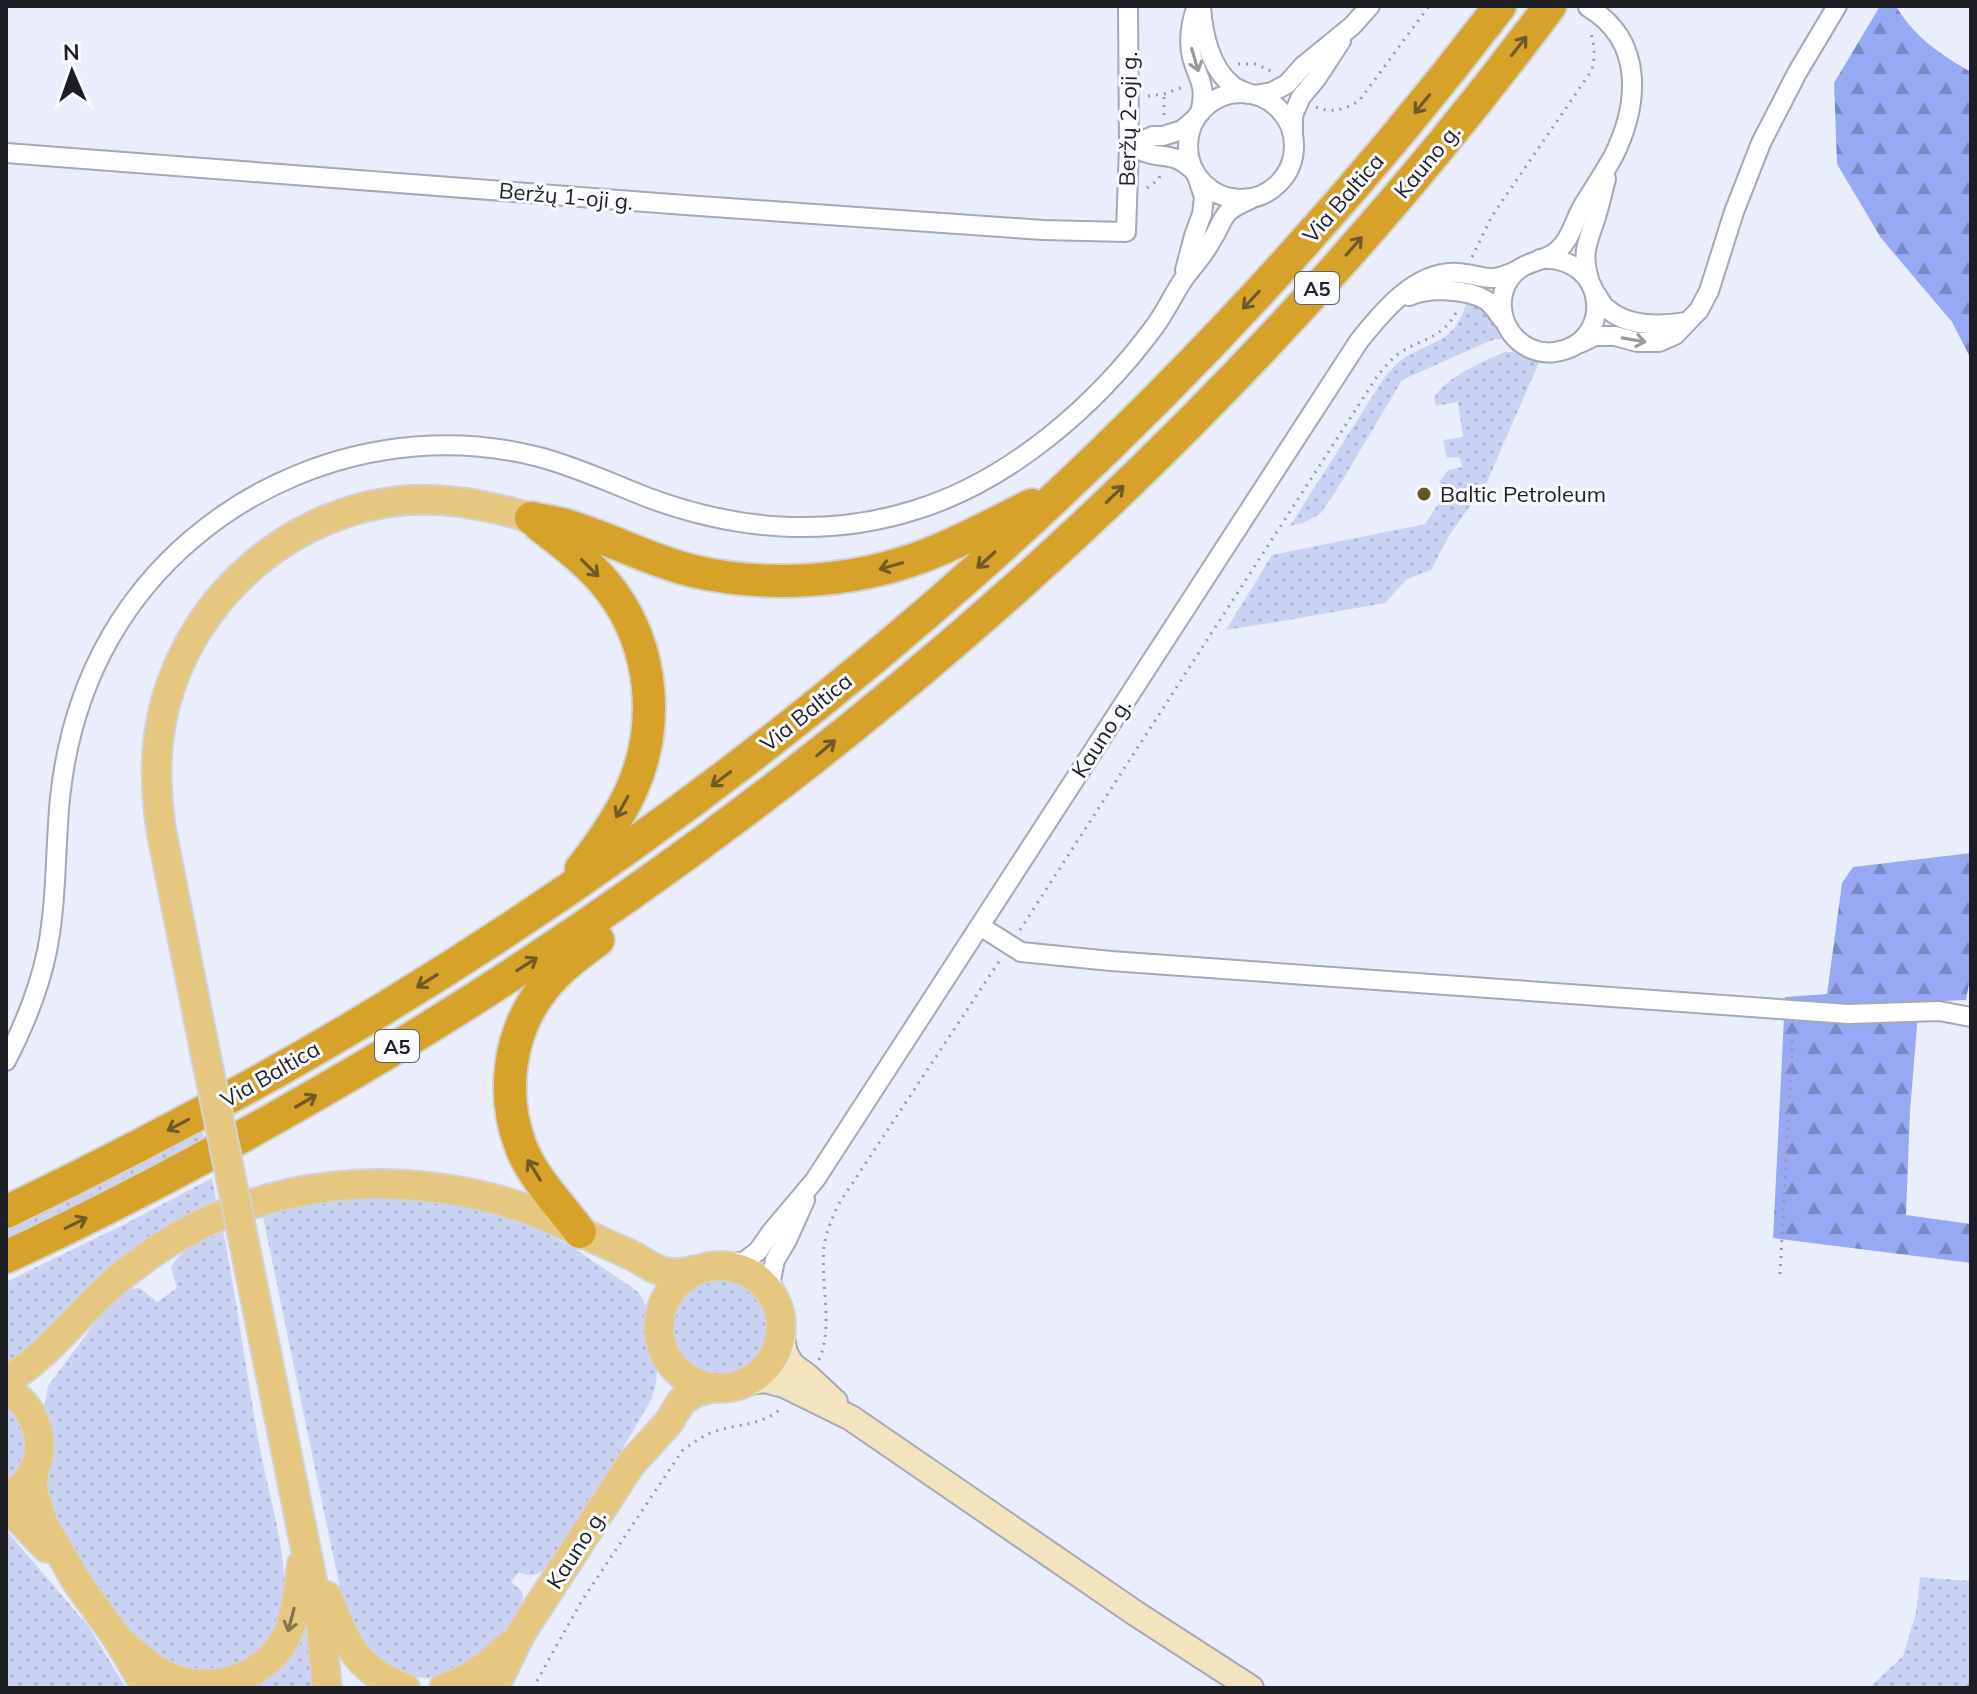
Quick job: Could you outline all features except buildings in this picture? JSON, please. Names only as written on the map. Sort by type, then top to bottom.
[{"type":"highway","name":"Via Baltica","points":[[6,1212],[97,1168],[245,1089],[383,1009],[562,893],[724,776],[814,706],[913,624],[1064,488],[1164,391],[1307,240],[1386,149],[1500,6]]},
{"type":"highway","name":"Kauno g.","points":[[1059,548],[1177,435],[1325,279],[1467,113],[1550,6]]},
{"type":"highway","points":[[531,518],[561,524],[657,561],[693,571],[730,577],[805,580],[842,577],[921,557],[1064,488]]},
{"type":"highway","points":[[531,518],[574,552],[612,592],[639,641],[650,700],[647,742],[631,791],[596,850],[562,893]]},
{"type":"highway","name":"Via Baltica","points":[[6,1257],[250,1132],[422,1032],[556,945],[805,766],[964,633],[1059,548]]},
{"type":"highway","points":[[580,1232],[535,1173],[521,1148],[513,1120],[509,1092],[510,1064],[528,1011],[543,989],[568,963],[699,860],[764,796]]},
{"type":"main road","points":[[327,1688],[321,1626],[305,1543],[161,829],[157,802],[158,743],[170,686],[194,633],[230,587],[252,565],[302,531],[356,509],[411,500],[440,500],[489,507],[531,518]]},
{"type":"main road","points":[[6,1380],[24,1369],[110,1285],[197,1227],[231,1211],[311,1189],[369,1183],[439,1187],[503,1201],[580,1232],[635,1257],[651,1268],[673,1273],[710,1268],[739,1269],[753,1276],[766,1286],[775,1299],[781,1316],[785,1353],[802,1384],[1135,1613],[1251,1688]]},
{"type":"main road","points":[[580,1232],[645,1287],[655,1301],[665,1353],[686,1376],[695,1382],[715,1387],[764,1380],[784,1385],[802,1384]]},
{"type":"main road","points":[[659,1323],[663,1307],[682,1279],[710,1268]]},
{"type":"main road","points":[[85,1310],[39,1382],[34,1401],[39,1452],[32,1489],[44,1525],[77,1582],[118,1639],[147,1688]]},
{"type":"main road","points":[[744,1383],[769,1364],[781,1334]]},
{"type":"main road","name":"Kauno g.","points":[[630,1465],[663,1395],[668,1375],[665,1353]]},
{"type":"main road","name":"Kauno g.","points":[[521,1633],[630,1465],[668,1423],[682,1401],[696,1392],[715,1387]]},
{"type":"main road","points":[[6,1389],[17,1395],[36,1423]]},
{"type":"main road","points":[[6,1497],[26,1482],[35,1467]]},
{"type":"main road","points":[[6,1511],[34,1534],[77,1582]]},
{"type":"main road","points":[[118,1639],[157,1670],[191,1684],[209,1685],[246,1676],[275,1653],[286,1637],[292,1620],[305,1543]]},
{"type":"main road","points":[[305,1543],[350,1647],[374,1673],[405,1688]]},
{"type":"main road","points":[[444,1688],[478,1673],[521,1633]]},
{"type":"main road","points":[[494,1688],[521,1633]]},
{"type":"street","name":"Beržų 2-oji g.","points":[[1126,232],[1128,6]]},
{"type":"street","points":[[1199,6],[1203,28],[1220,71],[1232,86],[1268,101],[1280,110],[1293,136]]},
{"type":"street","points":[[1183,280],[1204,197],[1189,158],[1188,144],[1204,97],[1190,39],[1192,21],[1199,6]]},
{"type":"street","points":[[6,1061],[31,1007],[47,955],[64,771],[85,691],[113,632],[154,576],[208,526],[268,487],[303,471],[334,460],[402,447],[448,445],[505,450],[538,457],[681,509],[730,521],[770,526],[818,528],[883,519],[916,510],[969,488],[1008,467],[1039,445],[1109,380],[1158,322],[1211,242],[1222,218],[1232,207],[1267,193],[1280,183],[1294,153],[1293,115],[1301,97],[1370,6]]},
{"type":"street","points":[[1395,302],[1423,291],[1444,290],[1485,300],[1517,340],[1538,352],[1565,350],[1595,336],[1659,342],[1675,335],[1699,310],[1709,291],[1734,212],[1761,143],[1797,73],[1837,6]]},
{"type":"street","points":[[1504,322],[1503,294],[1509,281],[1528,263],[1557,251],[1567,238],[1612,157],[1630,107],[1633,84],[1624,44],[1615,29],[1588,7]]},
{"type":"street","points":[[1129,146],[1153,136],[1182,130],[1210,103],[1222,97],[1272,92],[1287,84],[1303,66],[1352,26]]},
{"type":"street","points":[[1129,146],[1154,155],[1181,159],[1207,187],[1220,195],[1251,199]]},
{"type":"street","name":"Beržų 1-oji g.","points":[[6,153],[685,205],[1043,230],[1126,232]]},
{"type":"street","points":[[1577,344],[1588,333],[1594,319],[1596,304],[1584,263],[1586,245],[1612,157]]},
{"type":"street","points":[[1540,259],[1554,258],[1579,269],[1604,306],[1618,316],[1663,326],[1686,322]]},
{"type":"street","name":"Kauno g.","points":[[710,1268],[745,1261],[758,1251],[815,1180],[1375,320],[1425,279],[1447,273],[1502,278],[1518,270]]},
{"type":"street","points":[[980,926],[1021,952],[1111,961],[1848,1014],[1939,1011],[1971,1017]]},
{"type":"street","name":"Kauno g.","points":[[775,1299],[771,1280],[775,1260],[815,1180]]},
{"type":"path","points":[[1301,97],[1321,109],[1332,111],[1359,101],[1429,6]]},
{"type":"path","points":[[1467,274],[1492,216],[1592,70],[1595,44],[1591,34]]},
{"type":"path","points":[[533,1688],[581,1602],[682,1451],[714,1431],[763,1420],[777,1412],[821,1358],[825,1342],[824,1249],[828,1226],[838,1205],[1378,375],[1401,352],[1436,335],[1448,325],[1456,313],[1462,293]]},
{"type":"path","points":[[1780,1274],[1794,1010]]},
{"type":"shaded area","points":[[1467,299],[1480,304],[1510,340],[1496,339],[1485,343],[1402,380],[1320,514],[1290,526],[1384,378],[1400,361],[1450,332],[1457,324]]},
{"type":"shaded area","points":[[1505,352],[1540,360],[1486,484],[1450,534],[1431,570],[1407,579],[1385,603],[1226,630],[1272,555],[1425,524],[1449,488],[1439,482],[1448,470],[1463,467],[1459,457],[1447,458],[1443,440],[1463,437],[1458,402],[1436,406],[1434,398],[1456,377]]},
{"type":"shaded area","points":[[202,1128],[205,1144],[6,1241],[6,1226]]},
{"type":"shaded area","points":[[212,1178],[217,1205],[131,1252],[77,1298],[35,1341],[28,1354],[6,1371],[6,1282]]},
{"type":"shaded area","points":[[425,1198],[500,1215],[572,1247],[639,1293],[649,1312],[650,1338],[656,1361],[657,1373],[651,1400],[554,1556],[540,1573],[530,1575],[519,1572],[511,1582],[522,1591],[523,1599],[500,1637],[487,1651],[442,1677],[402,1675],[371,1655],[350,1620],[340,1588],[263,1217],[314,1203]]},
{"type":"shaded area","points":[[223,1231],[261,1454],[279,1534],[284,1596],[282,1616],[276,1631],[242,1668],[190,1674],[156,1656],[128,1627],[99,1589],[50,1512],[44,1499],[50,1436],[44,1408],[48,1386],[108,1308],[131,1289],[140,1288],[157,1302],[177,1288],[171,1268],[180,1255],[200,1241]]},
{"type":"shaded area","points":[[720,1276],[739,1280],[756,1291],[767,1308],[771,1327],[767,1346],[756,1363],[739,1374],[720,1378],[701,1374],[684,1363],[673,1346],[669,1327],[673,1308],[684,1291],[701,1280]]},
{"type":"shaded area","points":[[6,1401],[24,1419],[29,1457],[6,1487]]},
{"type":"shaded area","points":[[6,1530],[89,1627],[126,1688],[6,1688]]},
{"type":"shaded area","points":[[1920,1577],[1971,1581],[1971,1688],[1869,1688],[1903,1656],[1916,1613]]},
{"type":"shaded area","points":[[307,1614],[312,1688],[246,1688]]},
{"type":"green space","points":[[1880,6],[1896,6],[1911,27],[1929,44],[1971,72],[1971,359],[1952,322],[1881,238],[1837,164],[1834,83]]},
{"type":"green space","points":[[1971,853],[1971,972],[1966,1000],[1919,1002],[1906,1215],[1971,1224],[1971,1263],[1773,1238],[1785,997],[1827,994],[1842,883],[1853,867]]},
{"type":"waterway","points":[[1967,1688],[1971,1684]]},
{"type":"place","name":"Baltic Petroleum","points":[[1424,494]]}]
